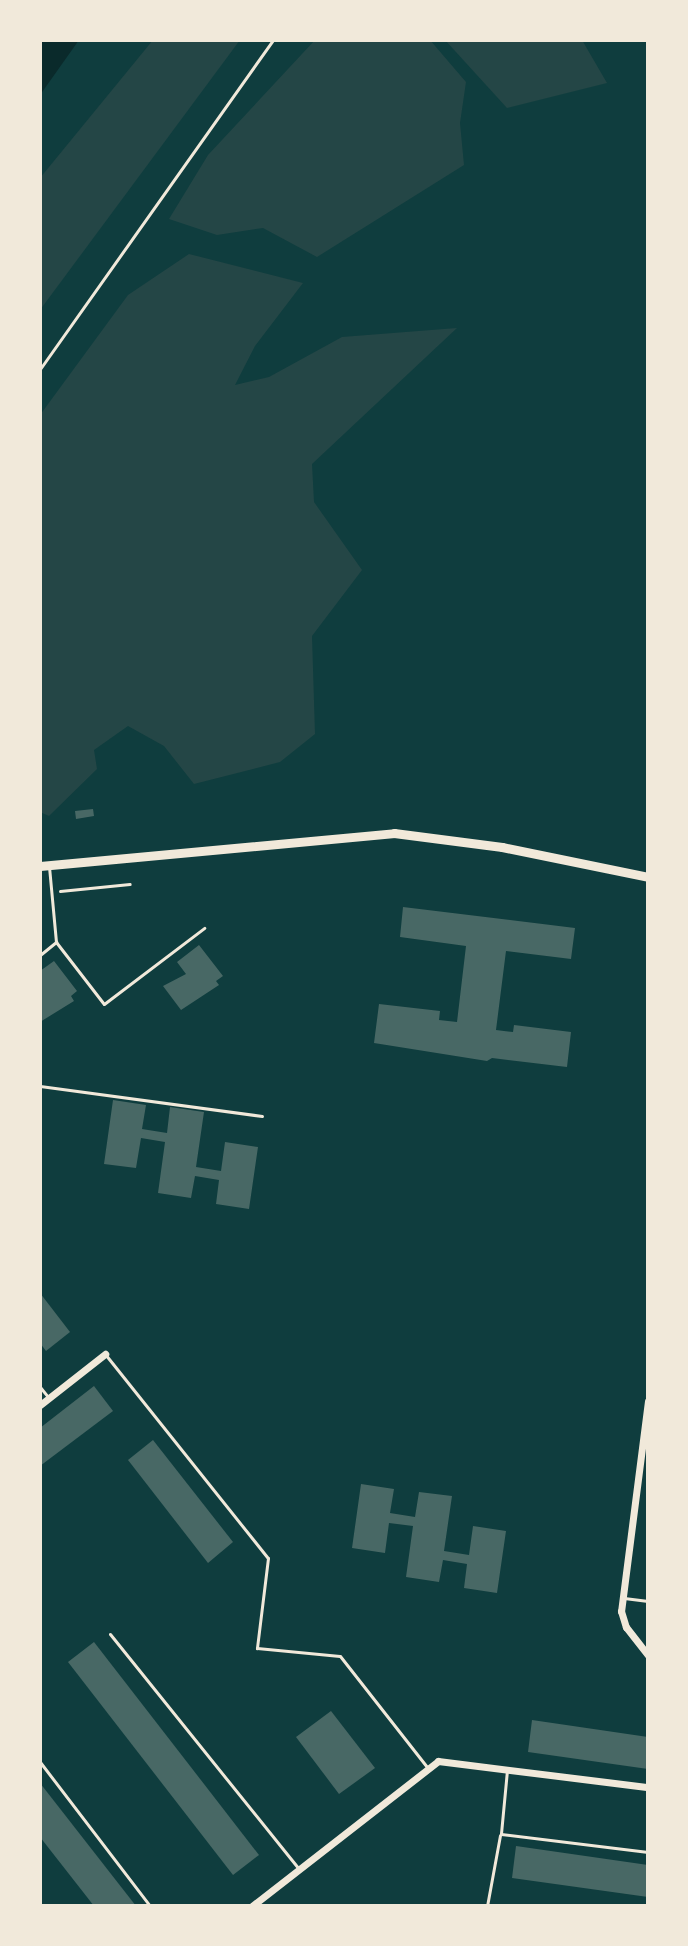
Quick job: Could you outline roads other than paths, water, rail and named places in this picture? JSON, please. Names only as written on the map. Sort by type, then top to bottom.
[{"type":"street","points":[[44,866],[394,833],[502,847],[648,877]]},
{"type":"street","points":[[40,1405],[105,1354]]},
{"type":"street","points":[[648,1401],[623,1598],[626,1627],[648,1655]]},
{"type":"street","points":[[252,1906],[438,1761],[648,1787]]},
{"type":"lane","points":[[44,866],[51,891],[56,942],[104,1004],[204,928]]},
{"type":"lane","points":[[40,955],[56,942]]},
{"type":"lane","points":[[40,1086],[262,1116]]},
{"type":"lane","points":[[105,1354],[268,1558],[257,1648],[340,1656],[429,1769]]},
{"type":"lane","points":[[40,1387],[48,1398]]},
{"type":"lane","points":[[623,1598],[648,1601]]},
{"type":"lane","points":[[110,1634],[299,1869]]},
{"type":"lane","points":[[40,1762],[150,1906]]},
{"type":"lane","points":[[487,1906],[501,1834],[507,1770]]},
{"type":"lane","points":[[501,1834],[648,1852]]}]
